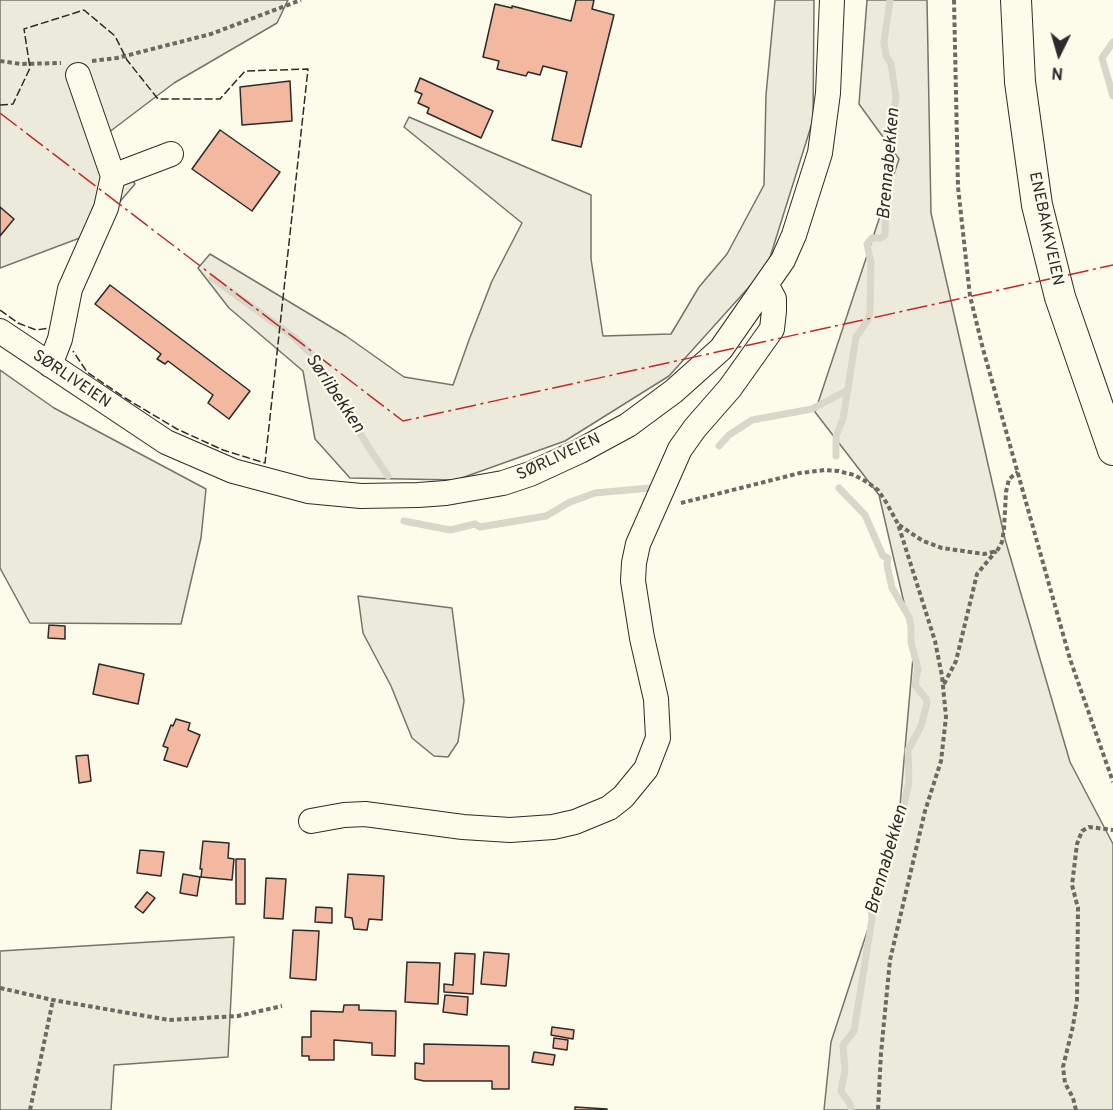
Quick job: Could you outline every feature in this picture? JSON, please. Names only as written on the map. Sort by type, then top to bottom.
[{"type":"main road","name":"ENEBAKKVEIEN","points":[[1016,0],[1020,82],[1037,205],[1060,297],[1113,450]]},
{"type":"street","name":"SØRLIVEIEN","points":[[0,331],[166,442],[233,471],[308,491],[361,496],[446,493],[503,483],[530,474],[628,425],[674,391],[721,349],[783,260],[794,235],[820,153],[828,93],[832,0]]},
{"type":"street","points":[[50,365],[60,339],[70,289],[106,208],[113,176],[75,67]]},
{"type":"street","points":[[113,176],[171,154]]},
{"type":"street","points":[[311,821],[365,814],[463,827],[531,829],[575,822],[609,808],[623,797],[646,770],[658,738],[656,699],[642,638],[633,581],[638,544],[680,449],[730,388],[772,329],[774,299],[766,286]]},
{"type":"path","points":[[0,61],[75,67],[211,34],[301,0]]},
{"type":"path","points":[[954,0],[957,179],[966,272],[983,349],[1070,659],[1113,782]]},
{"type":"path","points":[[655,504],[675,505],[800,473],[838,471],[867,482],[878,490],[898,524],[935,641],[944,686],[946,717],[940,761],[925,811],[890,960],[880,1053],[878,1110]]},
{"type":"path","points":[[944,686],[956,661],[977,574],[1002,542],[1006,492],[1009,479],[1018,472]]},
{"type":"path","points":[[898,524],[923,541],[942,548],[984,554],[997,551]]},
{"type":"path","points":[[1076,1110],[1065,1083],[1063,1067],[1077,1000],[1078,908],[1072,885],[1077,844],[1082,831],[1089,827],[1113,830]]},
{"type":"path","points":[[0,988],[53,1000],[169,1020],[237,1016],[282,1006]]},
{"type":"path","points":[[30,1110],[53,1000]]},
{"type":"shaded area","points":[[0,0],[288,0],[277,23],[174,83],[104,136],[135,184],[93,233],[0,268]]},
{"type":"shaded area","points":[[775,0],[814,0],[813,120],[767,267],[669,376],[565,441],[456,480],[350,478],[315,439],[303,371],[229,308],[198,268],[210,254],[346,336],[404,377],[453,385],[492,281],[522,223],[404,127],[409,117],[591,195],[591,259],[603,336],[671,334],[699,287],[727,254],[764,185],[766,95]]},
{"type":"shaded area","points":[[867,0],[927,0],[931,213],[1005,539],[1070,762],[1113,844],[1113,1110],[824,1110],[831,1042],[897,840],[914,646],[879,495],[815,412],[899,159],[859,104]]},
{"type":"shaded area","points":[[0,370],[54,408],[206,489],[201,538],[181,624],[30,623],[0,568]]},
{"type":"shaded area","points":[[358,596],[452,608],[464,701],[458,742],[448,757],[434,756],[412,738],[391,686],[363,633]]},
{"type":"shaded area","points":[[234,937],[228,1057],[114,1065],[111,1110],[0,1110],[0,951]]},
{"type":"building","points":[[576,0],[594,0],[592,9],[614,15],[581,147],[552,140],[567,72],[543,66],[540,75],[528,72],[526,76],[497,69],[499,61],[483,57],[495,4],[571,21]]},
{"type":"building","points":[[420,78],[493,111],[481,138],[427,113],[429,108],[418,103],[422,94],[415,91]]},
{"type":"building","points":[[290,81],[292,121],[242,125],[240,87]]},
{"type":"building","points":[[220,130],[280,172],[252,211],[192,169]]},
{"type":"building","points":[[0,207],[14,219],[0,236]]},
{"type":"building","points":[[110,285],[250,391],[229,419],[208,403],[213,395],[168,361],[165,364],[157,359],[161,354],[95,304]]},
{"type":"building","points":[[49,625],[65,626],[65,639],[48,638]]},
{"type":"building","points":[[99,664],[144,674],[138,704],[93,694]]},
{"type":"building","points":[[176,719],[190,723],[188,730],[200,735],[187,767],[164,760],[168,748],[163,746],[171,725],[173,726]]},
{"type":"building","points":[[88,755],[91,781],[79,783],[76,756]]},
{"type":"building","points":[[203,841],[229,843],[228,858],[234,859],[232,880],[201,877]]},
{"type":"building","points":[[140,850],[164,852],[161,876],[137,873]]},
{"type":"building","points":[[236,859],[245,859],[245,904],[236,904]]},
{"type":"building","points":[[183,874],[200,877],[197,896],[180,893]]},
{"type":"building","points":[[348,874],[384,876],[382,920],[369,919],[367,930],[354,929],[352,918],[345,917]]},
{"type":"building","points":[[266,878],[286,879],[283,919],[264,918]]},
{"type":"building","points":[[147,892],[155,898],[143,913],[135,907]]},
{"type":"building","points":[[316,907],[332,908],[332,923],[315,922]]},
{"type":"building","points":[[293,930],[319,931],[316,980],[290,978]]},
{"type":"building","points":[[484,952],[509,954],[506,986],[481,984]]},
{"type":"building","points":[[455,953],[475,954],[473,994],[444,992],[444,984],[453,985]]},
{"type":"building","points":[[407,962],[440,963],[438,1004],[405,1002]]},
{"type":"building","points":[[445,995],[468,997],[467,1015],[443,1012]]},
{"type":"building","points":[[344,1005],[359,1005],[359,1010],[396,1011],[395,1056],[372,1055],[372,1043],[334,1040],[334,1060],[309,1060],[309,1056],[302,1056],[302,1037],[311,1037],[311,1011],[343,1012]]},
{"type":"building","points":[[552,1027],[574,1030],[573,1039],[551,1035]]},
{"type":"building","points":[[554,1038],[568,1040],[567,1050],[553,1048]]},
{"type":"building","points":[[424,1044],[509,1046],[509,1089],[492,1089],[492,1081],[415,1079],[415,1063],[424,1064]]},
{"type":"building","points":[[534,1052],[555,1055],[553,1065],[532,1062]]},
{"type":"building","points":[[575,1107],[607,1109],[607,1110],[575,1110]]},
{"type":"waterway","name":"Brennabekken","points":[[836,456],[836,436],[843,419],[856,337],[868,320],[870,312],[871,263],[867,244],[872,238],[881,238],[885,235],[887,165],[896,97],[891,64],[886,56],[884,42],[890,0]]},
{"type":"waterway","points":[[1113,42],[1102,58],[1113,96]]},
{"type":"waterway","name":"Sørlibekken","points":[[212,278],[295,338],[314,357],[388,476]]},
{"type":"waterway","name":"Sørlibekken","points":[[719,446],[729,435],[752,420],[812,409],[848,390]]},
{"type":"waterway","name":"Sørlibekken","points":[[404,521],[450,530],[475,524],[480,527],[546,516],[570,502],[595,493],[650,488]]},
{"type":"waterway","name":"Brennabekken","points":[[839,488],[865,515],[883,556],[888,558],[887,565],[892,588],[909,617],[911,642],[918,669],[915,685],[927,703],[921,726],[908,750],[909,782],[898,832],[888,854],[883,882],[871,907],[872,919],[854,1031],[843,1045],[845,1070],[841,1091],[850,1104],[851,1110]]},
{"type":"fence","points":[[0,105],[13,104],[30,68],[24,29],[84,10],[115,36],[127,60],[158,99],[220,99],[245,71],[308,69],[265,463],[223,450],[177,429],[87,372],[73,351]]},
{"type":"fence","points":[[0,310],[18,323],[36,330],[49,328]]},
{"type":"power","points":[[0,113],[403,421],[1113,265]]}]
